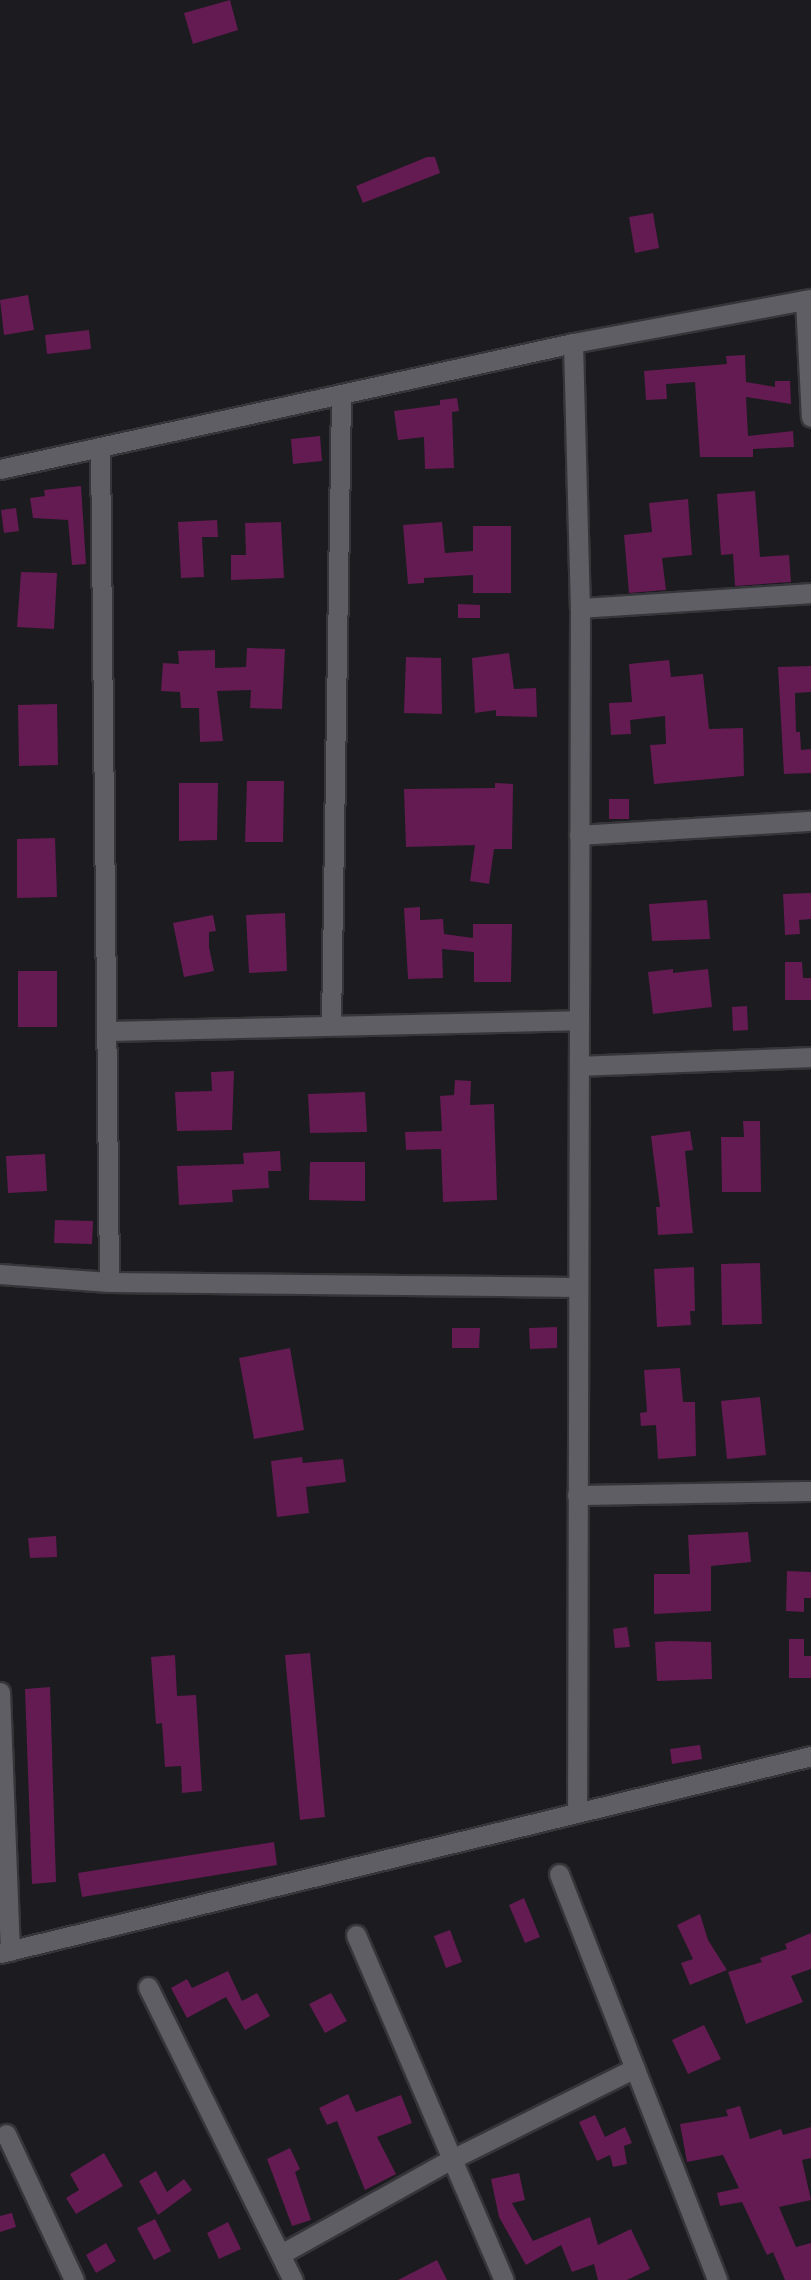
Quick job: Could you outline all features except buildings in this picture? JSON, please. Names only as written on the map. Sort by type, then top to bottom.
[{"type":"street","points":[[0,469],[573,343],[808,299],[811,417]]},
{"type":"street","points":[[573,343],[580,608],[576,1287],[577,1811]]},
{"type":"street","points":[[331,1025],[341,395]]},
{"type":"street","points":[[100,447],[109,1282]]},
{"type":"street","points":[[580,608],[811,593]]},
{"type":"street","points":[[579,835],[811,821]]},
{"type":"street","points":[[107,1031],[578,1020]]},
{"type":"street","points":[[579,1066],[811,1056]]},
{"type":"street","points":[[0,1274],[109,1282],[576,1287]]},
{"type":"street","points":[[577,1495],[811,1491]]},
{"type":"street","points":[[0,1692],[5,1952],[811,1756]]},
{"type":"street","points":[[559,1874],[717,2280]]},
{"type":"street","points":[[356,1935],[504,2280]]},
{"type":"street","points":[[148,1987],[293,2280]]},
{"type":"street","points":[[281,2254],[452,2159],[635,2068]]},
{"type":"street","points":[[6,2134],[74,2280]]}]
